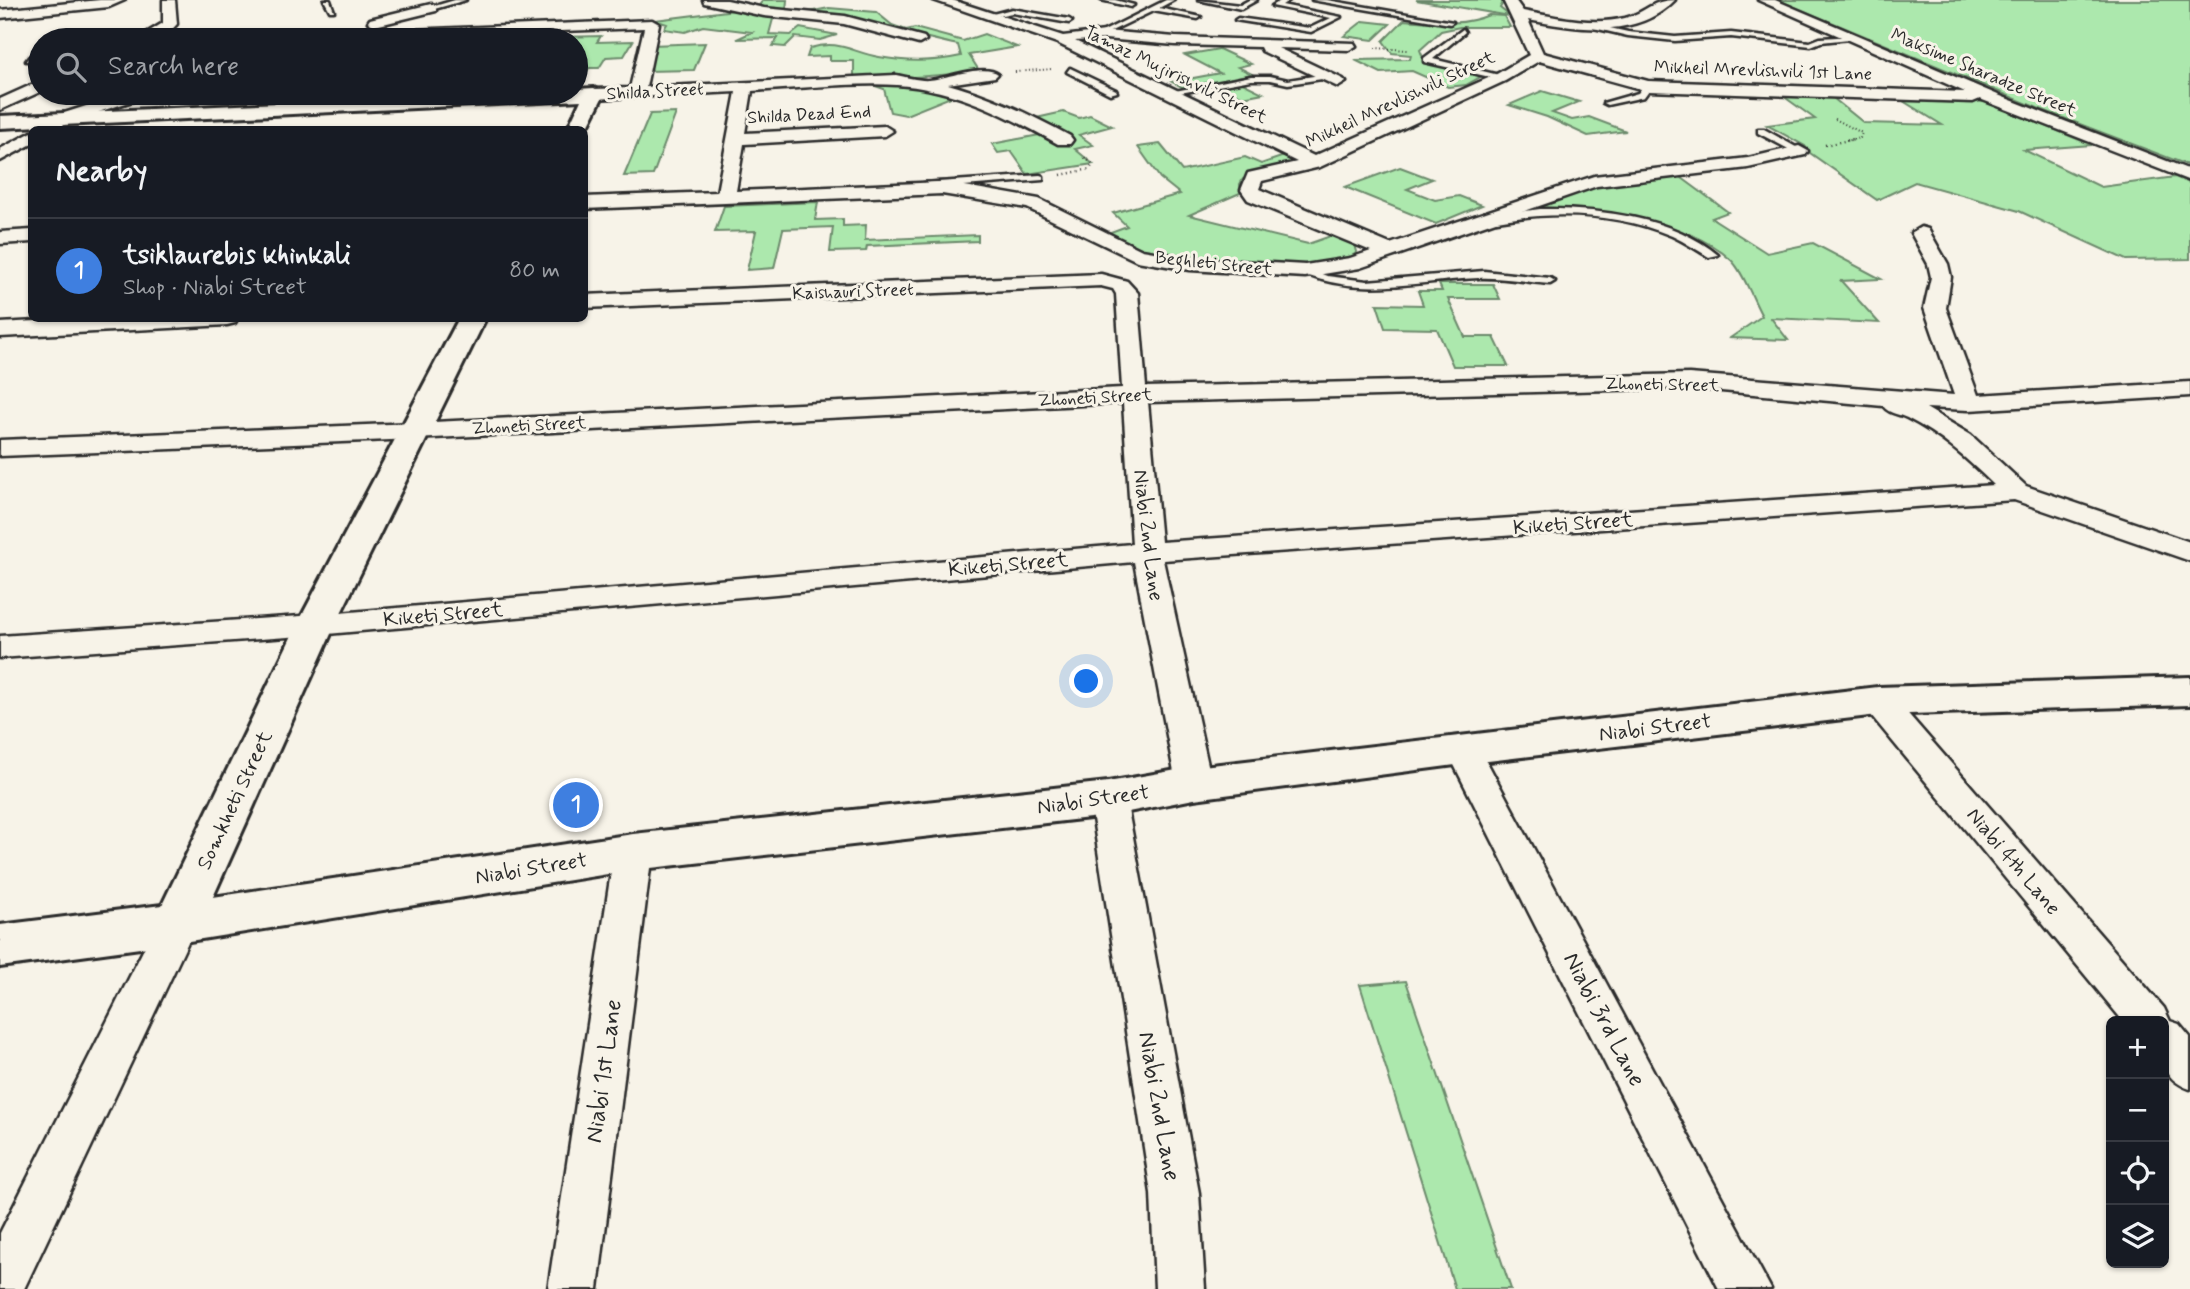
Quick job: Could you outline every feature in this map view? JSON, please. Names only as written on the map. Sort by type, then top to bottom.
[{"type":"street","points":[[0,14],[119,0]]},
{"type":"street","points":[[166,28],[170,24],[169,0]]},
{"type":"street","points":[[709,0],[764,12],[845,20],[919,40]]},
{"type":"street","name":"Tamaz Mujirishvili Street","points":[[939,0],[1062,40],[1314,163]]},
{"type":"street","points":[[1509,0],[1520,15],[1522,26],[1537,56]]},
{"type":"street","points":[[1520,15],[1587,24],[1614,23],[1639,17],[1669,0]]},
{"type":"street","name":"Maksime Sharadze Street","points":[[1765,0],[1992,98],[2190,176]]},
{"type":"street","points":[[352,28],[431,8]]},
{"type":"street","points":[[561,28],[652,24],[637,92]]},
{"type":"street","points":[[1062,40],[1081,34],[1101,34],[1170,41],[1349,46]]},
{"type":"street","points":[[1253,45],[1270,49],[1332,79]]},
{"type":"street","name":"Mikheil Mrevlishvili Street","points":[[1389,251],[1255,196],[1250,190],[1254,177],[1314,163],[1500,78],[1537,56]]},
{"type":"street","name":"Mikheil Mrevlishvili 1st Lane","points":[[1537,56],[1648,86],[1992,98]]},
{"type":"street","points":[[1066,69],[1105,63]]},
{"type":"street","name":"Shilda Street","points":[[933,84],[954,77],[990,74]]},
{"type":"street","name":"Shilda Street","points":[[588,94],[876,79],[933,84],[1008,109],[1064,140]]},
{"type":"street","points":[[726,196],[745,87]]},
{"type":"street","points":[[0,105],[28,92]]},
{"type":"street","points":[[579,126],[594,94]]},
{"type":"street","points":[[51,126],[64,118],[105,105]]},
{"type":"street","name":"Shilda Street","points":[[0,122],[351,105]]},
{"type":"street","name":"Shilda Dead End","points":[[736,139],[884,131]]},
{"type":"street","points":[[0,156],[28,139]]},
{"type":"street","name":"Beghleti Street","points":[[588,204],[942,188],[1032,204],[1137,255],[1190,264],[1305,271],[1353,264],[1594,181],[1631,175],[1722,169],[1798,151]]},
{"type":"street","points":[[1921,233],[1938,264],[1941,277],[1935,308],[1969,403]]},
{"type":"street","points":[[0,238],[28,236]]},
{"type":"street","name":"Kaishauri Street","points":[[588,302],[1101,280],[1120,285]]},
{"type":"street","name":"Niabi 2nd Lane","points":[[1120,285],[1127,293],[1147,552],[1194,783]]},
{"type":"street","points":[[0,330],[151,322]]},
{"type":"street","name":"Somkheti Street","points":[[0,1284],[177,923],[316,625],[471,322]]},
{"type":"street","name":"Zhoneti Street","points":[[0,448],[414,431],[1133,395],[1689,381],[1876,398],[1969,403],[2190,389]]},
{"type":"street","points":[[1876,398],[1915,412],[1962,440],[2016,492],[2145,534],[2190,552]]},
{"type":"street","name":"Kiketi Street","points":[[0,647],[316,625],[1147,552],[2016,492]]},
{"type":"street","name":"Niabi Street","points":[[0,946],[177,923],[634,852],[1108,799],[1194,783],[1463,749],[1878,701],[2190,691]]},
{"type":"street","name":"Niabi 4th Lane","points":[[1878,701],[2145,1016]]},
{"type":"street","name":"Niabi 3rd Lane","points":[[1463,749],[1746,1289]]},
{"type":"street","name":"Niabi 2nd Lane","points":[[1108,799],[1175,1193],[1180,1289]]},
{"type":"street","name":"Niabi 1st Lane","points":[[573,1289],[634,852]]},
{"type":"street","points":[[2169,1044],[2190,1069]]},
{"type":"lane","points":[[327,0],[332,10]]},
{"type":"lane","points":[[431,8],[463,0]]},
{"type":"lane","points":[[1104,0],[1131,5]]},
{"type":"lane","points":[[1101,34],[1171,0]]},
{"type":"lane","points":[[1201,0],[1241,7],[1254,0]]},
{"type":"lane","points":[[1238,20],[1311,30],[1338,17],[1275,6],[1287,0]]},
{"type":"lane","points":[[1315,0],[1450,22]]},
{"type":"lane","points":[[1152,9],[1199,17]]},
{"type":"lane","points":[[988,16],[1012,11],[1069,21]]},
{"type":"lane","points":[[1587,24],[1617,32],[1675,39],[1718,35],[1796,44],[1855,38]]},
{"type":"lane","points":[[1463,31],[1427,60],[1500,78]]},
{"type":"lane","points":[[1066,69],[1113,93]]},
{"type":"lane","points":[[1169,93],[1251,78],[1288,82],[1332,79]]},
{"type":"lane","points":[[1607,103],[1641,95],[1648,86]]},
{"type":"lane","points":[[1761,131],[1798,151]]},
{"type":"lane","points":[[919,187],[950,182],[1010,182],[1040,178]]},
{"type":"lane","points":[[1466,224],[1513,214],[1565,211],[1625,219],[1671,232],[1713,256]]},
{"type":"lane","points":[[1305,271],[1318,278],[1343,282],[1399,284],[1477,275],[1550,281]]},
{"type":"path","points":[[1370,47],[1409,51]]},
{"type":"path","points":[[990,74],[1066,69]]},
{"type":"path","points":[[1787,90],[1795,98],[1862,132],[1860,138],[1798,151]]},
{"type":"green space","points":[[763,0],[787,0],[786,11],[803,13],[829,8],[876,12],[892,25],[906,30],[915,28],[963,41],[984,34],[1017,47],[969,55],[980,72],[902,78],[854,77],[854,61],[830,61],[830,56],[807,57],[810,48],[829,45],[879,57],[910,60],[961,56],[958,45],[840,18],[794,16],[773,19],[769,34],[791,35],[800,28],[837,35],[820,40],[795,37],[785,47],[773,46],[778,38],[737,39],[752,32],[703,26],[685,32],[664,29],[667,24],[655,20],[758,7]]},
{"type":"green space","points":[[1416,0],[1502,0],[1500,8],[1510,16]]},
{"type":"green space","points":[[1778,0],[2190,0],[2190,166],[2040,109]]},
{"type":"green space","points":[[1489,15],[1504,16],[1510,27],[1460,27],[1441,31],[1420,50],[1424,60],[1482,76],[1466,85],[1448,87],[1412,71],[1381,73],[1355,60],[1410,59],[1411,55],[1392,53],[1383,41],[1404,20],[1457,22]]},
{"type":"green space","points":[[1363,21],[1390,24],[1373,40],[1344,36]]},
{"type":"green space","points":[[588,36],[601,36],[597,42],[633,41],[624,56],[606,57],[599,68],[588,70]]},
{"type":"green space","points":[[705,43],[694,70],[646,71],[651,45]]},
{"type":"green space","points":[[1219,49],[1251,64],[1238,67],[1252,74],[1232,78],[1263,93],[1243,97],[1218,85],[1188,90],[1172,82],[1220,73],[1185,55]]},
{"type":"green space","points":[[864,82],[905,84],[943,94],[951,91],[985,106],[953,96],[906,115],[890,112],[884,89]]},
{"type":"green space","points":[[1542,91],[1579,102],[1552,113],[1572,120],[1589,117],[1626,131],[1588,136],[1547,117],[1509,105]]},
{"type":"green space","points":[[1776,91],[1828,94],[1864,123],[1942,125],[1898,98],[1987,102],[2092,145],[2024,150],[2101,187],[2175,177],[2190,183],[2190,259],[2126,260],[2019,211],[1915,182],[1877,200],[1810,153],[1805,146],[1767,125],[1815,119]]},
{"type":"green space","points":[[1063,112],[1079,118],[1090,115],[1112,126],[1079,135],[1093,145],[1075,149],[1093,164],[1027,174],[1011,151],[998,153],[992,144],[1055,132],[1032,119]]},
{"type":"green space","points":[[676,113],[653,175],[624,176],[650,114]]},
{"type":"green space","points":[[1160,144],[1182,171],[1245,157],[1261,164],[1287,155],[1300,161],[1243,179],[1240,193],[1189,215],[1308,244],[1336,234],[1355,244],[1357,252],[1349,259],[1303,268],[1166,256],[1140,250],[1105,234],[1127,226],[1113,213],[1180,194],[1160,178],[1138,147]]},
{"type":"green space","points":[[1400,167],[1432,179],[1407,189],[1435,200],[1459,196],[1482,205],[1436,224],[1345,187]]},
{"type":"green space","points":[[1678,175],[1728,212],[1712,218],[1767,253],[1813,243],[1881,279],[1841,281],[1879,323],[1771,318],[1788,340],[1730,338],[1762,316],[1735,265],[1711,245],[1661,224],[1632,218],[1574,210],[1522,208],[1606,182]]},
{"type":"green space","points":[[818,202],[815,220],[843,219],[843,226],[866,225],[865,240],[978,235],[978,241],[867,246],[866,251],[830,252],[833,227],[783,229],[774,268],[747,270],[756,231],[715,232],[724,206]]},
{"type":"green space","points":[[1439,284],[1493,284],[1500,299],[1448,299],[1465,337],[1494,337],[1508,366],[1453,366],[1437,329],[1385,328],[1377,304],[1423,305],[1418,291],[1442,291]]},
{"type":"green space","points":[[1406,981],[1511,1289],[1455,1289],[1360,985]]},
{"type":"place","name":"tsiklaurebis khinkali","points":[[576,805]]}]
